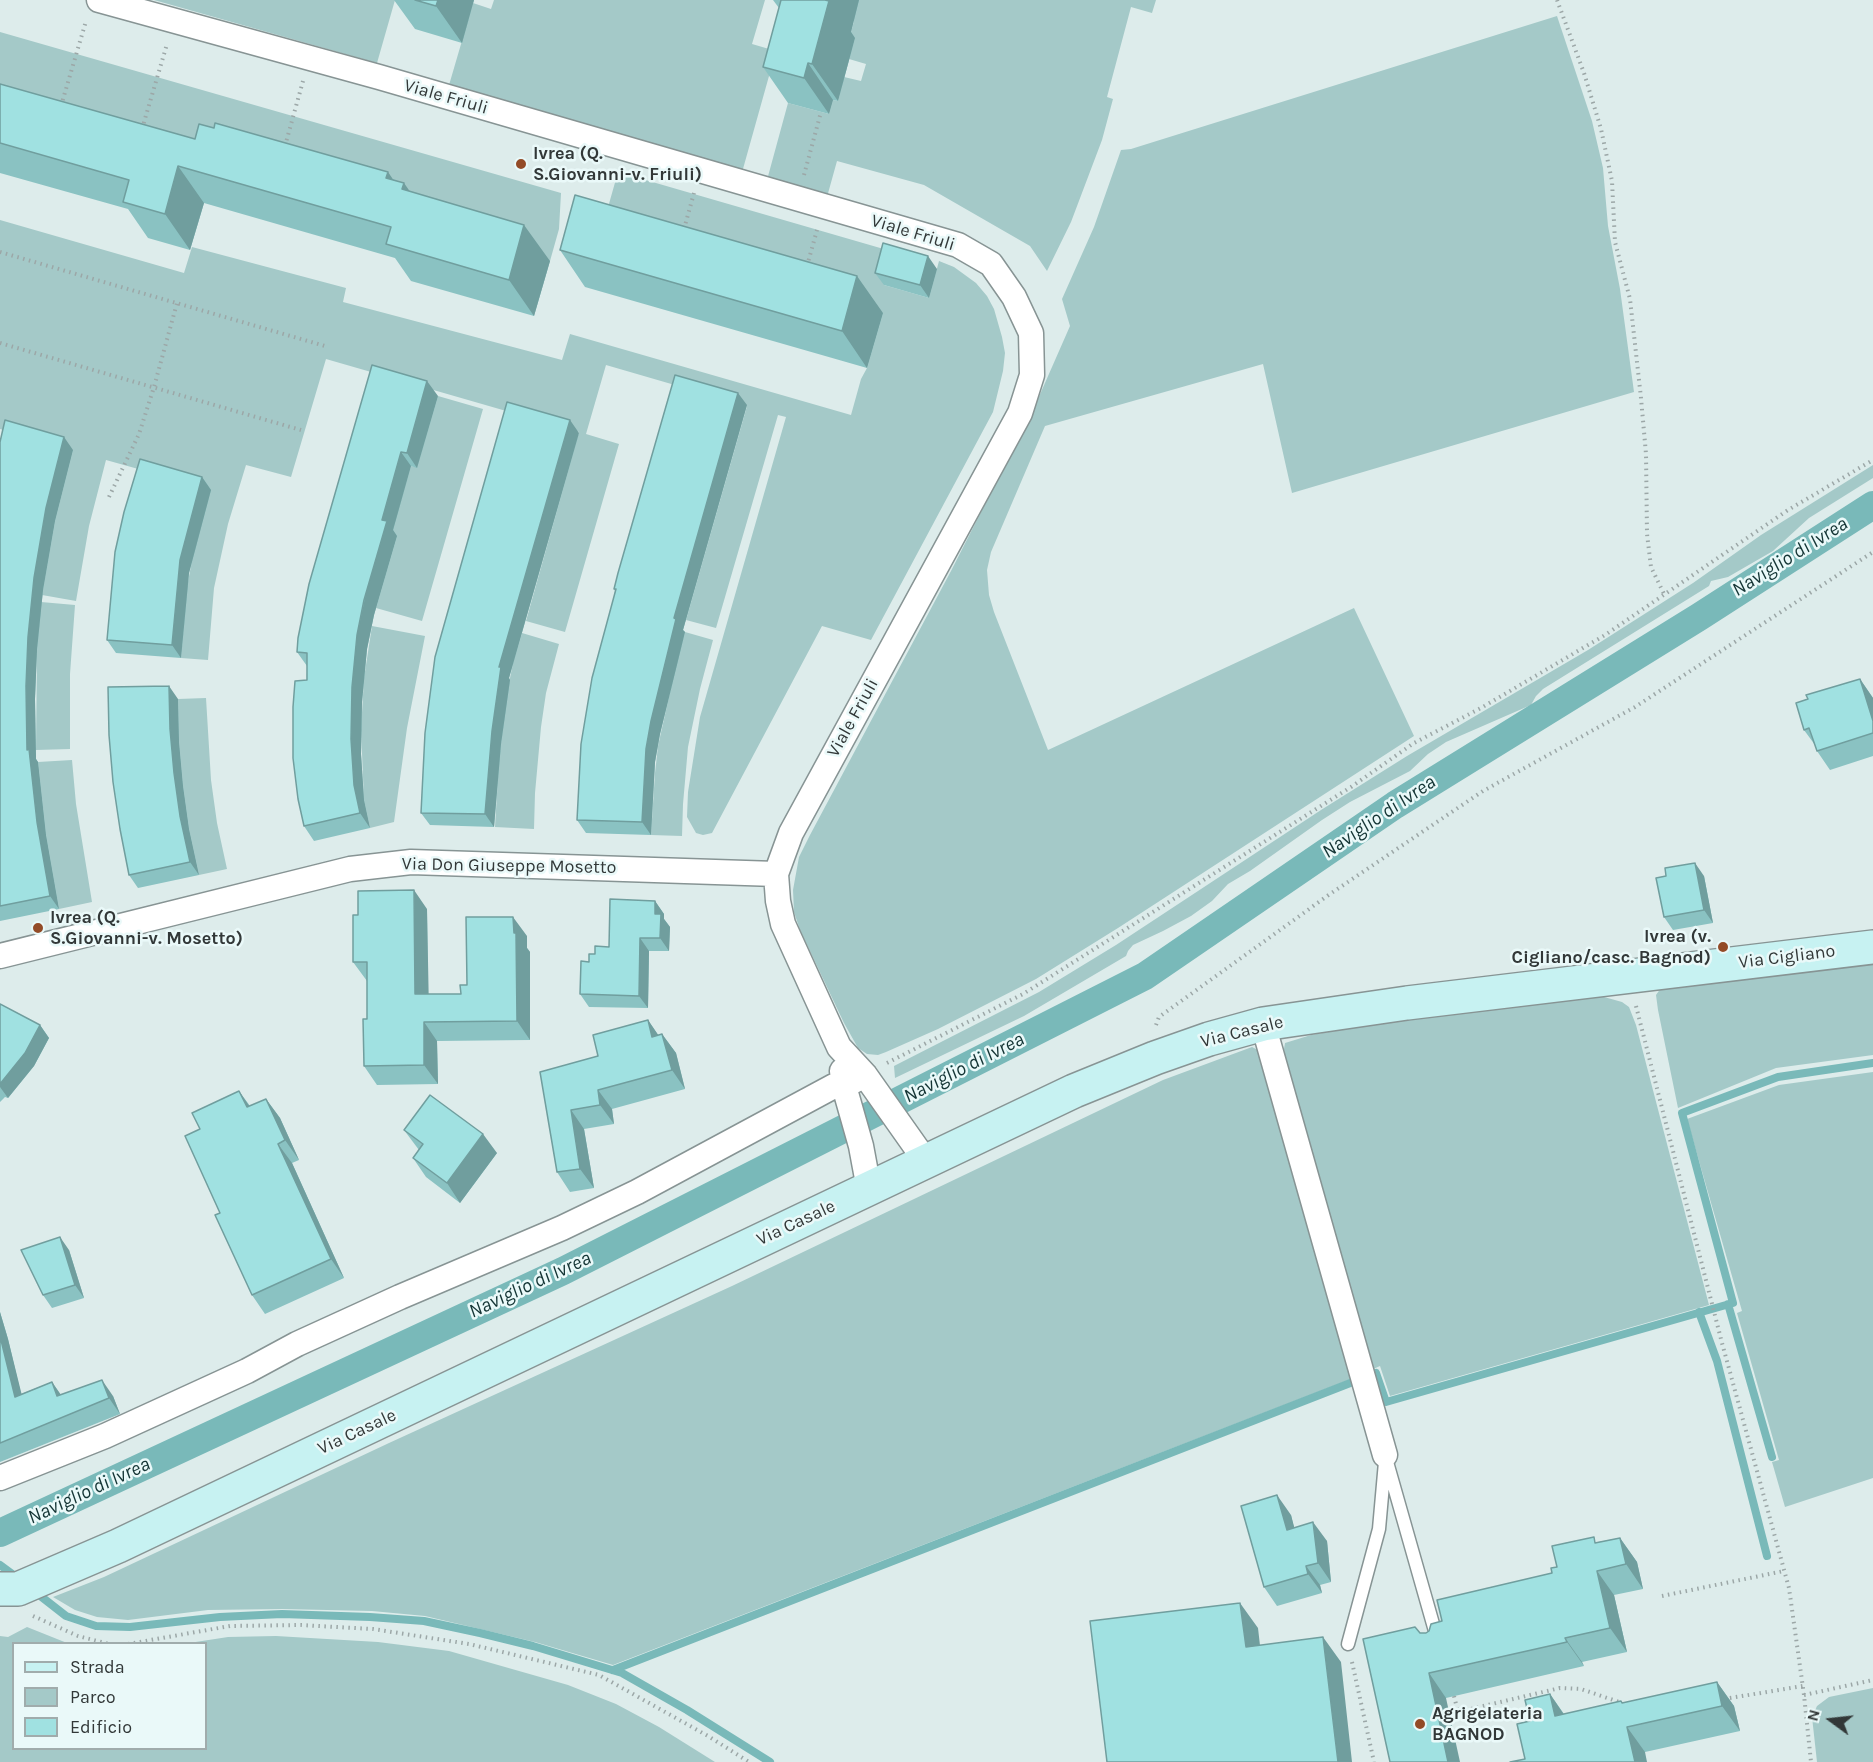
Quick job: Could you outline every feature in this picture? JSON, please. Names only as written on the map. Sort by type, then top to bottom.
[{"type":"main road","name":"Via Cigliano","points":[[1629,976],[1873,947]]},
{"type":"main road","name":"Via Casale","points":[[0,1589],[18,1589],[117,1546],[869,1189],[925,1160],[1074,1091],[1155,1058],[1209,1039],[1263,1024],[1407,1003],[1629,976]]},
{"type":"street","name":"Viale Friuli","points":[[94,5],[174,21],[310,58],[958,245],[991,264],[1014,297],[1031,333],[1032,375],[1020,413],[791,833],[776,874],[777,901],[783,924],[855,1081],[861,1146],[869,1189]]},
{"type":"street","name":"Via Don Giuseppe Mosetto","points":[[0,956],[350,869],[411,862],[776,874]]},
{"type":"street","points":[[1263,1024],[1385,1455]]},
{"type":"street","name":"Viale Friuli","points":[[855,1081],[907,1132],[925,1160]]},
{"type":"street","points":[[0,1478],[105,1436],[247,1371],[297,1344],[562,1228],[637,1192],[834,1086],[855,1081]]},
{"type":"lane","points":[[1348,1644],[1379,1529],[1385,1455]]},
{"type":"lane","points":[[1385,1455],[1440,1650]]},
{"type":"path","points":[[1557,0],[1584,73],[1601,129],[1612,181],[1615,242],[1630,299],[1641,398],[1646,454],[1647,534],[1651,567],[1664,594]]},
{"type":"path","points":[[61,107],[94,5]]},
{"type":"path","points":[[142,131],[174,21]]},
{"type":"path","points":[[284,148],[310,58]]},
{"type":"path","points":[[797,199],[821,112]]},
{"type":"path","points":[[682,234],[700,171]]},
{"type":"path","points":[[806,269],[824,207]]},
{"type":"path","points":[[0,252],[325,346]]},
{"type":"path","points":[[109,497],[139,434],[177,303]]},
{"type":"path","points":[[0,343],[301,430]]},
{"type":"path","points":[[855,1081],[913,1048],[1023,994],[1351,787],[1414,743],[1481,708],[1605,635],[1788,510],[1873,460]]},
{"type":"path","points":[[1155,1058],[1152,1034],[1159,1017],[1330,894],[1484,791],[1635,707],[1873,552]]},
{"type":"path","points":[[1629,976],[1722,1343],[1789,1588],[1811,1762]]},
{"type":"path","points":[[1662,1596],[1784,1571]]},
{"type":"path","points":[[30,1614],[78,1636],[101,1642]]},
{"type":"path","points":[[139,1642],[230,1626],[301,1625],[373,1629],[469,1644],[599,1675],[708,1736],[749,1762]]},
{"type":"path","points":[[1348,1644],[1374,1762]]},
{"type":"path","points":[[1804,1695],[1873,1680]]},
{"type":"path","points":[[1713,1701],[1803,1686]]},
{"type":"path","points":[[1454,1696],[1458,1712],[1560,1688],[1581,1689],[1628,1705]]},
{"type":"green space","points":[[154,0],[395,0],[377,63]]},
{"type":"green space","points":[[494,0],[765,0],[752,44],[776,51],[741,176],[447,92],[473,3],[491,9]]},
{"type":"green space","points":[[841,0],[1156,0],[1152,13],[1131,7],[1107,97],[1113,99],[1102,140],[1071,222],[1047,271],[1030,246],[924,185],[837,161],[827,197],[767,180],[788,103],[829,114],[833,100],[838,101],[844,77],[861,81],[866,64],[849,59],[855,38],[850,36],[854,21],[837,17]]},
{"type":"green space","points":[[1557,16],[1592,121],[1603,168],[1608,226],[1620,289],[1634,392],[1292,493],[1263,364],[1045,426],[991,552],[987,570],[989,595],[994,612],[1048,750],[1354,608],[1414,736],[1036,979],[938,1029],[886,1052],[878,1055],[867,1054],[858,1048],[800,930],[794,912],[793,890],[799,857],[951,571],[1034,408],[1070,326],[1062,299],[1094,227],[1121,150],[1131,149]]},
{"type":"green space","points":[[0,32],[561,193],[559,229],[550,261],[0,113]]},
{"type":"green space","points":[[618,172],[894,252],[884,285],[929,298],[939,261],[954,267],[976,283],[987,296],[994,309],[1005,353],[993,412],[871,640],[822,626],[712,833],[703,835],[696,833],[687,817],[688,792],[700,717],[786,417],[778,415],[716,628],[686,620],[747,406],[606,365],[586,434],[619,444],[565,632],[526,621],[579,432],[326,359],[291,477],[246,465],[228,524],[214,588],[208,660],[181,658],[187,587],[210,489],[106,460],[89,526],[76,601],[42,595],[55,521],[73,450],[0,429],[0,220],[184,273],[192,247],[346,288],[343,302],[562,360],[570,334],[851,415],[883,313],[601,232]]},
{"type":"green space","points":[[438,396],[483,409],[422,621],[376,608],[397,536],[391,534],[411,466],[417,467]]},
{"type":"green space","points":[[1873,465],[1873,478],[1809,518],[1773,551],[1728,577],[1711,581],[1709,586],[1543,689],[1531,705],[1446,742],[1428,754],[1410,771],[1350,802],[1228,884],[1212,901],[1191,916],[1133,945],[1126,956],[1024,1016],[895,1078],[894,1066],[1039,992],[1116,945],[1321,810],[1407,756],[1588,650],[1693,583],[1761,535]]},
{"type":"green space","points":[[41,602],[75,605],[70,674],[70,749],[36,750],[37,650]]},
{"type":"green space","points":[[372,626],[425,636],[407,728],[394,822],[370,828],[364,800],[361,730],[364,678]]},
{"type":"green space","points":[[685,632],[713,640],[688,747],[682,836],[651,835],[658,746]]},
{"type":"green space","points":[[522,633],[559,644],[546,693],[541,727],[534,829],[495,827],[499,760],[507,693]]},
{"type":"green space","points":[[206,698],[211,780],[227,869],[199,875],[183,786],[178,699]]},
{"type":"green space","points":[[72,760],[76,804],[92,902],[59,909],[46,835],[38,762]]},
{"type":"green space","points":[[1873,959],[1873,1055],[1776,1068],[1678,1108],[1656,995],[1663,985]]},
{"type":"green space","points":[[1597,995],[1622,1002],[1629,1007],[1636,1025],[1709,1305],[1390,1396],[1380,1366],[1371,1370],[1286,1062],[1285,1043],[1311,1035],[1409,1018]]},
{"type":"green space","points":[[1252,1047],[1262,1052],[1351,1379],[613,1665],[535,1642],[425,1616],[372,1611],[282,1609],[208,1610],[128,1620],[97,1617],[75,1610],[53,1597],[104,1577],[732,1286],[1163,1080]]},
{"type":"green space","points":[[1873,1072],[1873,1478],[1785,1507],[1772,1462],[1779,1460],[1737,1313],[1742,1311],[1687,1119],[1779,1085]]},
{"type":"green space","points":[[27,1627],[64,1642],[12,1642],[12,1750],[207,1750],[207,1642],[196,1642],[228,1637],[276,1636],[378,1642],[449,1651],[568,1685],[616,1704],[659,1727],[715,1762],[0,1762],[0,1636],[8,1637]]},
{"type":"green space","points":[[1873,1688],[1873,1762],[1817,1762],[1812,1717],[1817,1706],[1829,1697]]},
{"type":"building","points":[[415,0],[438,0],[436,6]]},
{"type":"building","points":[[781,0],[829,1],[812,64],[808,63],[804,78],[763,67]]},
{"type":"building","points":[[0,84],[195,139],[199,124],[214,128],[215,123],[388,172],[386,178],[404,183],[402,189],[524,225],[509,280],[386,244],[391,227],[178,166],[165,214],[123,202],[129,180],[0,143]]},
{"type":"building","points":[[575,195],[857,276],[842,331],[560,250]]},
{"type":"building","points":[[883,243],[928,256],[920,285],[875,273]]},
{"type":"building","points":[[372,365],[427,381],[407,453],[401,452],[382,520],[387,521],[364,600],[357,635],[352,687],[351,739],[354,785],[360,813],[304,826],[293,758],[295,681],[307,680],[307,653],[297,652],[298,638],[309,584]]},
{"type":"building","points":[[675,375],[738,393],[674,618],[676,619],[646,749],[642,822],[577,820],[581,744],[592,678],[616,589],[614,589],[618,573]]},
{"type":"building","points":[[507,402],[570,420],[499,667],[501,667],[492,731],[485,814],[421,813],[425,733],[435,657]]},
{"type":"building","points":[[5,420],[64,437],[46,508],[34,578],[26,686],[27,750],[29,749],[37,822],[50,896],[0,906],[0,442]]},
{"type":"building","points":[[140,459],[202,477],[180,560],[172,645],[107,640],[115,552]]},
{"type":"building","points":[[1860,679],[1873,721],[1873,733],[1817,751],[1809,728],[1804,730],[1796,703],[1808,699],[1806,695]]},
{"type":"building","points":[[169,686],[174,773],[190,862],[129,875],[113,782],[108,687]]},
{"type":"building","points":[[1695,863],[1704,910],[1664,917],[1656,878],[1666,876],[1665,868]]},
{"type":"building","points":[[414,890],[415,994],[461,994],[460,985],[467,985],[466,917],[513,917],[514,933],[516,933],[517,1021],[424,1022],[424,1065],[364,1066],[363,1019],[367,1019],[367,962],[353,962],[353,915],[358,915],[358,891]]},
{"type":"building","points":[[610,899],[655,901],[655,914],[661,914],[660,938],[640,938],[639,996],[580,994],[581,961],[589,962],[589,954],[595,954],[595,946],[609,947]]},
{"type":"building","points":[[0,1004],[40,1025],[25,1053],[0,1084]]},
{"type":"building","points":[[648,1020],[652,1037],[662,1034],[672,1070],[598,1090],[600,1105],[571,1110],[580,1169],[557,1172],[540,1072],[598,1056],[593,1035]]},
{"type":"building","points":[[239,1091],[247,1107],[266,1099],[285,1140],[278,1144],[331,1259],[252,1295],[215,1215],[220,1213],[185,1136],[200,1129],[192,1113]]},
{"type":"building","points":[[430,1095],[483,1134],[447,1183],[413,1158],[423,1144],[404,1130]]},
{"type":"building","points":[[60,1237],[75,1285],[43,1295],[21,1250]]},
{"type":"building","points":[[0,1336],[15,1397],[52,1382],[57,1396],[102,1380],[109,1398],[0,1443]]},
{"type":"building","points":[[1277,1495],[1287,1530],[1313,1522],[1318,1563],[1306,1566],[1308,1574],[1264,1587],[1241,1506]]},
{"type":"building","points":[[1594,1537],[1595,1543],[1620,1538],[1626,1564],[1597,1571],[1610,1628],[1565,1638],[1567,1642],[1429,1673],[1448,1762],[1390,1762],[1363,1639],[1415,1627],[1420,1633],[1426,1633],[1431,1624],[1442,1621],[1437,1600],[1552,1573],[1551,1568],[1557,1567],[1552,1546]]},
{"type":"building","points":[[1240,1603],[1246,1647],[1323,1637],[1338,1762],[1107,1762],[1090,1621]]},
{"type":"building","points":[[1717,1682],[1722,1706],[1627,1727],[1635,1762],[1510,1762],[1525,1759],[1517,1724],[1530,1721],[1525,1700],[1550,1694],[1555,1716]]},
{"type":"waterway","name":"Naviglio di Ivrea","points":[[0,1533],[563,1271],[1145,976],[1395,805],[1699,617],[1873,505]]},
{"type":"waterway","points":[[613,1670],[1376,1373],[1386,1402],[1733,1303],[1682,1113],[1778,1077],[1873,1063]]},
{"type":"waterway","points":[[1728,1304],[1772,1457]]},
{"type":"waterway","points":[[1699,1312],[1717,1361],[1767,1556]]},
{"type":"waterway","points":[[0,1565],[19,1579]]},
{"type":"waterway","points":[[34,1591],[66,1616],[96,1626],[130,1627],[220,1617],[282,1614],[424,1621],[480,1633],[533,1646],[622,1673],[770,1762]]},
{"type":"place","name":"Ivrea (Q. S.Giovanni-v. Friuli)","points":[[521,164]]},
{"type":"place","name":"Ivrea (Q. S.Giovanni-v. Mosetto)","points":[[38,928]]},
{"type":"place","name":"Ivrea (v. Cigliano/casc. Bagnod)","points":[[1723,947]]},
{"type":"place","name":"Agrigelateria BAGNOD","points":[[1420,1724]]}]
